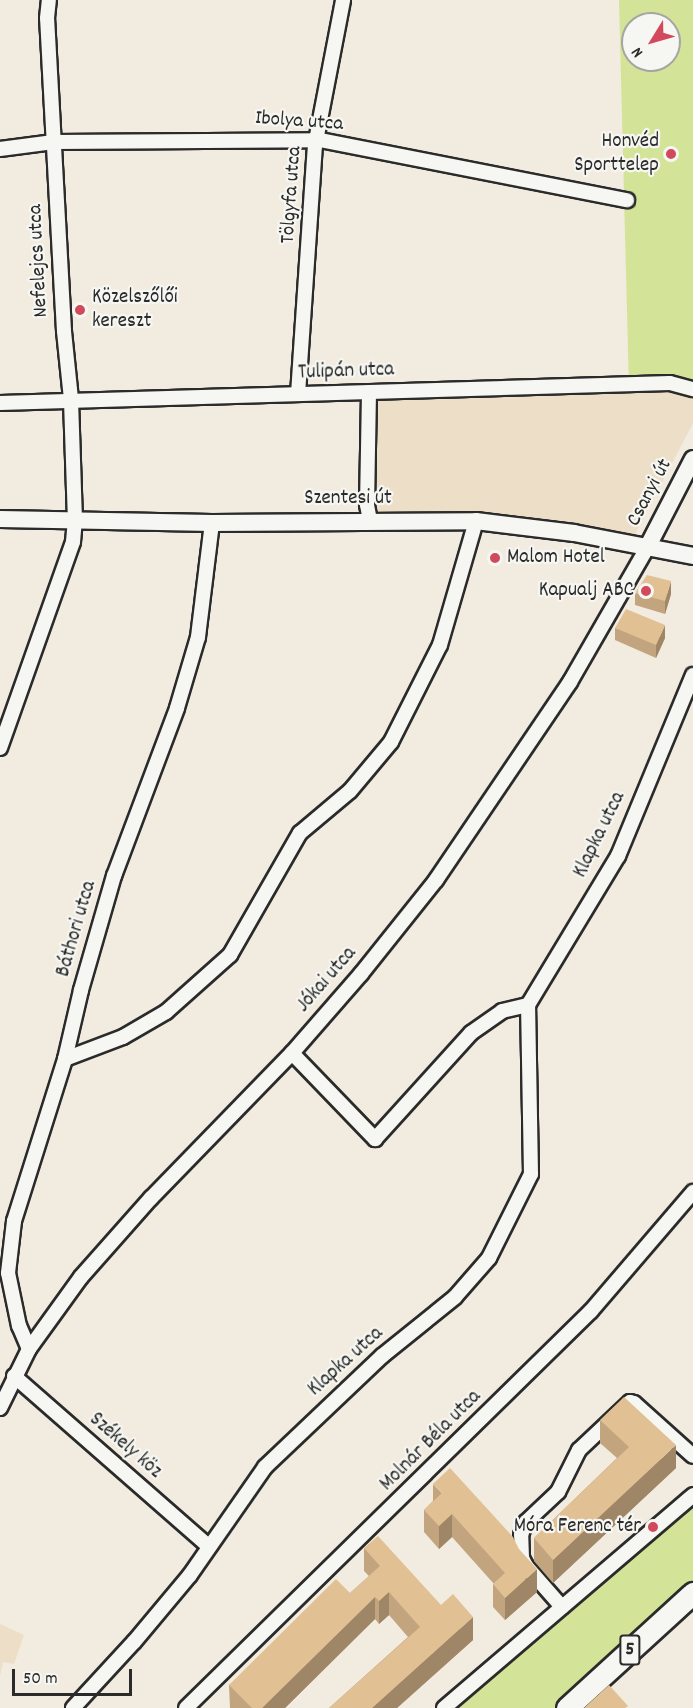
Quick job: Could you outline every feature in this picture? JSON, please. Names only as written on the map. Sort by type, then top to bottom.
[{"type":"main road","name":"5","points":[[567,1708],[693,1593]]},
{"type":"street","name":"Nefelejcs utca","points":[[0,748],[73,542],[75,521],[71,399],[64,331],[47,18],[49,0]]},
{"type":"street","name":"Tölgyfa utca","points":[[298,394],[317,141],[343,0]]},
{"type":"street","name":"Ibolya utca","points":[[0,149],[54,142],[196,139],[317,141],[627,200]]},
{"type":"street","name":"Tulipán utca","points":[[0,403],[71,399],[657,383],[685,385],[693,389]]},
{"type":"street","points":[[369,392],[367,505],[370,520]]},
{"type":"street","name":"Csanyi út","points":[[647,548],[693,459]]},
{"type":"street","name":"Szentesi út","points":[[0,519],[212,523],[370,520],[476,521],[574,533],[693,556]]},
{"type":"street","points":[[65,1059],[123,1037],[166,1012],[230,955],[300,833],[350,791],[391,742],[440,645],[476,521]]},
{"type":"street","name":"Báthori utca","points":[[29,1349],[19,1326],[8,1273],[6,1239],[14,1221],[65,1059],[81,990],[114,876],[177,708],[198,637],[212,523]]},
{"type":"street","name":"Jókai utca","points":[[0,1408],[29,1349],[81,1277],[150,1198],[292,1053],[361,974],[436,880],[570,682],[647,548]]},
{"type":"street","name":"Klapka utca","points":[[73,1708],[134,1642],[190,1575],[265,1467],[382,1356],[455,1297],[489,1258],[531,1173],[528,1005],[618,856],[693,675]]},
{"type":"street","points":[[292,1053],[375,1139],[471,1033],[502,1011],[528,1005]]},
{"type":"street","name":"Molnár Béla utca","points":[[186,1708],[584,1319],[693,1192]]},
{"type":"street","name":"Székely köz","points":[[14,1376],[209,1547]]},
{"type":"street","points":[[562,1607],[526,1566],[522,1558],[521,1535],[526,1522],[558,1492],[579,1450],[630,1402],[634,1403],[693,1456]]},
{"type":"street","points":[[444,1708],[693,1495]]},
{"type":"shaded area","points":[[665,387],[693,394],[693,423],[633,538],[375,518],[373,395]]},
{"type":"shaded area","points":[[0,1624],[24,1635],[14,1664],[3,1662],[0,1676]]},
{"type":"green space","points":[[619,0],[693,0],[693,394],[683,389],[629,388]]},
{"type":"green space","points":[[693,1495],[693,1591],[563,1708],[445,1708]]},
{"type":"building","points":[[647,575],[671,581],[665,601],[635,593]]},
{"type":"building","points":[[626,609],[665,625],[656,645],[615,628]]},
{"type":"building","points":[[624,1397],[676,1445],[553,1560],[534,1538],[629,1447],[600,1420]]},
{"type":"building","points":[[450,1468],[513,1537],[519,1549],[537,1569],[505,1598],[493,1584],[505,1573],[452,1514],[439,1526],[424,1510],[442,1493],[433,1484]]},
{"type":"building","points":[[378,1536],[441,1605],[453,1594],[473,1617],[372,1708],[329,1708],[420,1627],[389,1592],[379,1601],[375,1597],[262,1708],[252,1708],[229,1685],[336,1579],[350,1593],[380,1566],[364,1548]]},
{"type":"building","points":[[609,1685],[628,1706],[625,1708],[584,1708]]},
{"type":"place","name":"Honvéd Sporttelep","points":[[671,154]]},
{"type":"place","name":"Közelszőlői kereszt","points":[[80,310]]},
{"type":"place","name":"Malom Hotel","points":[[495,558]]},
{"type":"place","name":"Kapualj ABC","points":[[646,591]]},
{"type":"place","name":"Móra Ferenc tér","points":[[653,1527]]}]
